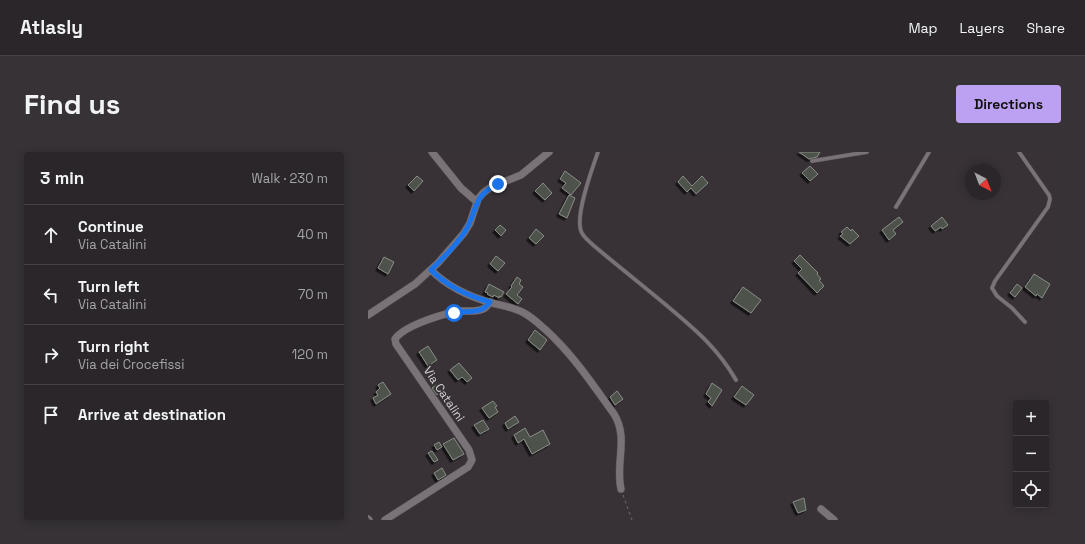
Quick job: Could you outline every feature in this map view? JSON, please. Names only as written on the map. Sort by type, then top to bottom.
[{"type":"street","points":[[432,152],[459,186],[477,202]]},
{"type":"street","points":[[368,315],[411,287],[431,270],[464,233],[477,202],[488,189],[521,175],[549,152]]},
{"type":"street","points":[[431,270],[439,278],[451,286],[490,302],[519,310],[540,325],[558,341],[575,360],[614,414],[620,425],[622,438],[618,473],[621,489]]},
{"type":"street","name":"Via Catalini","points":[[385,520],[468,467],[472,460],[469,450],[396,344],[396,339],[403,331],[415,324],[456,312],[480,310],[486,307],[490,302]]},
{"type":"street","points":[[821,509],[834,520]]},
{"type":"lane","points":[[598,152],[581,211],[579,222],[581,232],[593,245],[654,295],[711,345],[723,358],[736,380]]},
{"type":"lane","points":[[812,161],[867,152]]},
{"type":"lane","points":[[896,208],[929,152]]},
{"type":"lane","points":[[1019,152],[1048,193],[1050,202],[1048,207],[994,281],[992,288],[996,296],[1010,306],[1025,322]]},
{"type":"path","points":[[621,489],[632,520]]},
{"type":"building","points":[[799,152],[820,152],[817,157],[809,159]]},
{"type":"building","points":[[810,166],[818,174],[810,181],[802,173]]},
{"type":"building","points":[[565,171],[581,183],[571,195],[562,188],[566,183],[560,179]]},
{"type":"building","points":[[417,176],[423,181],[414,191],[408,185]]},
{"type":"building","points":[[683,176],[692,186],[702,176],[708,183],[696,194],[691,188],[687,192],[678,182]]},
{"type":"building","points":[[543,183],[552,193],[545,200],[535,191]]},
{"type":"building","points":[[569,195],[575,198],[567,218],[559,214]]},
{"type":"building","points":[[899,217],[903,222],[893,230],[896,234],[889,240],[882,230]]},
{"type":"building","points":[[942,217],[948,225],[935,231],[931,226]]},
{"type":"building","points":[[500,225],[506,230],[501,236],[495,230]]},
{"type":"building","points":[[847,227],[851,231],[852,229],[859,236],[850,244],[840,236],[843,234],[841,232]]},
{"type":"building","points":[[536,229],[544,236],[536,244],[529,238]]},
{"type":"building","points":[[800,255],[818,273],[817,274],[821,279],[819,280],[824,286],[817,293],[798,273],[802,269],[794,261]]},
{"type":"building","points":[[496,256],[505,263],[498,271],[490,264]]},
{"type":"building","points":[[384,257],[394,262],[388,274],[378,268]]},
{"type":"building","points":[[1034,274],[1050,284],[1042,298],[1037,294],[1036,296],[1025,287]]},
{"type":"building","points":[[517,277],[521,280],[519,284],[523,287],[517,295],[522,299],[518,304],[506,294],[512,287],[511,286]]},
{"type":"building","points":[[489,284],[504,292],[501,297],[499,296],[499,298],[494,295],[493,297],[485,292]]},
{"type":"building","points":[[1017,284],[1022,288],[1015,297],[1010,293]]},
{"type":"building","points":[[743,287],[761,300],[751,313],[733,301]]},
{"type":"building","points":[[535,330],[547,340],[540,350],[528,340]]},
{"type":"building","points":[[428,346],[437,360],[428,366],[419,352]]},
{"type":"building","points":[[459,363],[472,378],[467,382],[462,377],[458,380],[450,370]]},
{"type":"building","points":[[383,382],[391,394],[376,404],[373,398],[378,395],[376,392],[380,388],[378,385]]},
{"type":"building","points":[[712,383],[722,390],[712,406],[708,402],[711,398],[706,394]]},
{"type":"building","points":[[436,385],[441,392],[437,395],[432,388]]},
{"type":"building","points":[[742,386],[754,395],[746,405],[734,397]]},
{"type":"building","points":[[617,391],[623,399],[615,405],[610,397]]},
{"type":"building","points":[[493,401],[497,406],[495,407],[498,412],[489,418],[482,408]]},
{"type":"building","points":[[515,416],[519,422],[508,429],[505,423]]},
{"type":"building","points":[[483,420],[489,429],[480,434],[474,425]]},
{"type":"building","points":[[525,428],[530,437],[543,430],[550,444],[532,454],[524,439],[518,443],[514,435]]},
{"type":"building","points":[[454,438],[464,454],[453,460],[443,444]]},
{"type":"building","points":[[439,442],[442,447],[437,450],[434,445]]},
{"type":"building","points":[[432,451],[438,460],[434,462],[428,453]]},
{"type":"building","points":[[442,468],[446,475],[438,480],[434,473]]},
{"type":"building","points":[[804,498],[806,510],[798,513],[793,502]]},
{"type":"route","points":[[454,313],[480,310],[486,307],[490,302],[447,284],[431,270],[464,233],[481,196],[485,191],[498,184]]}]
